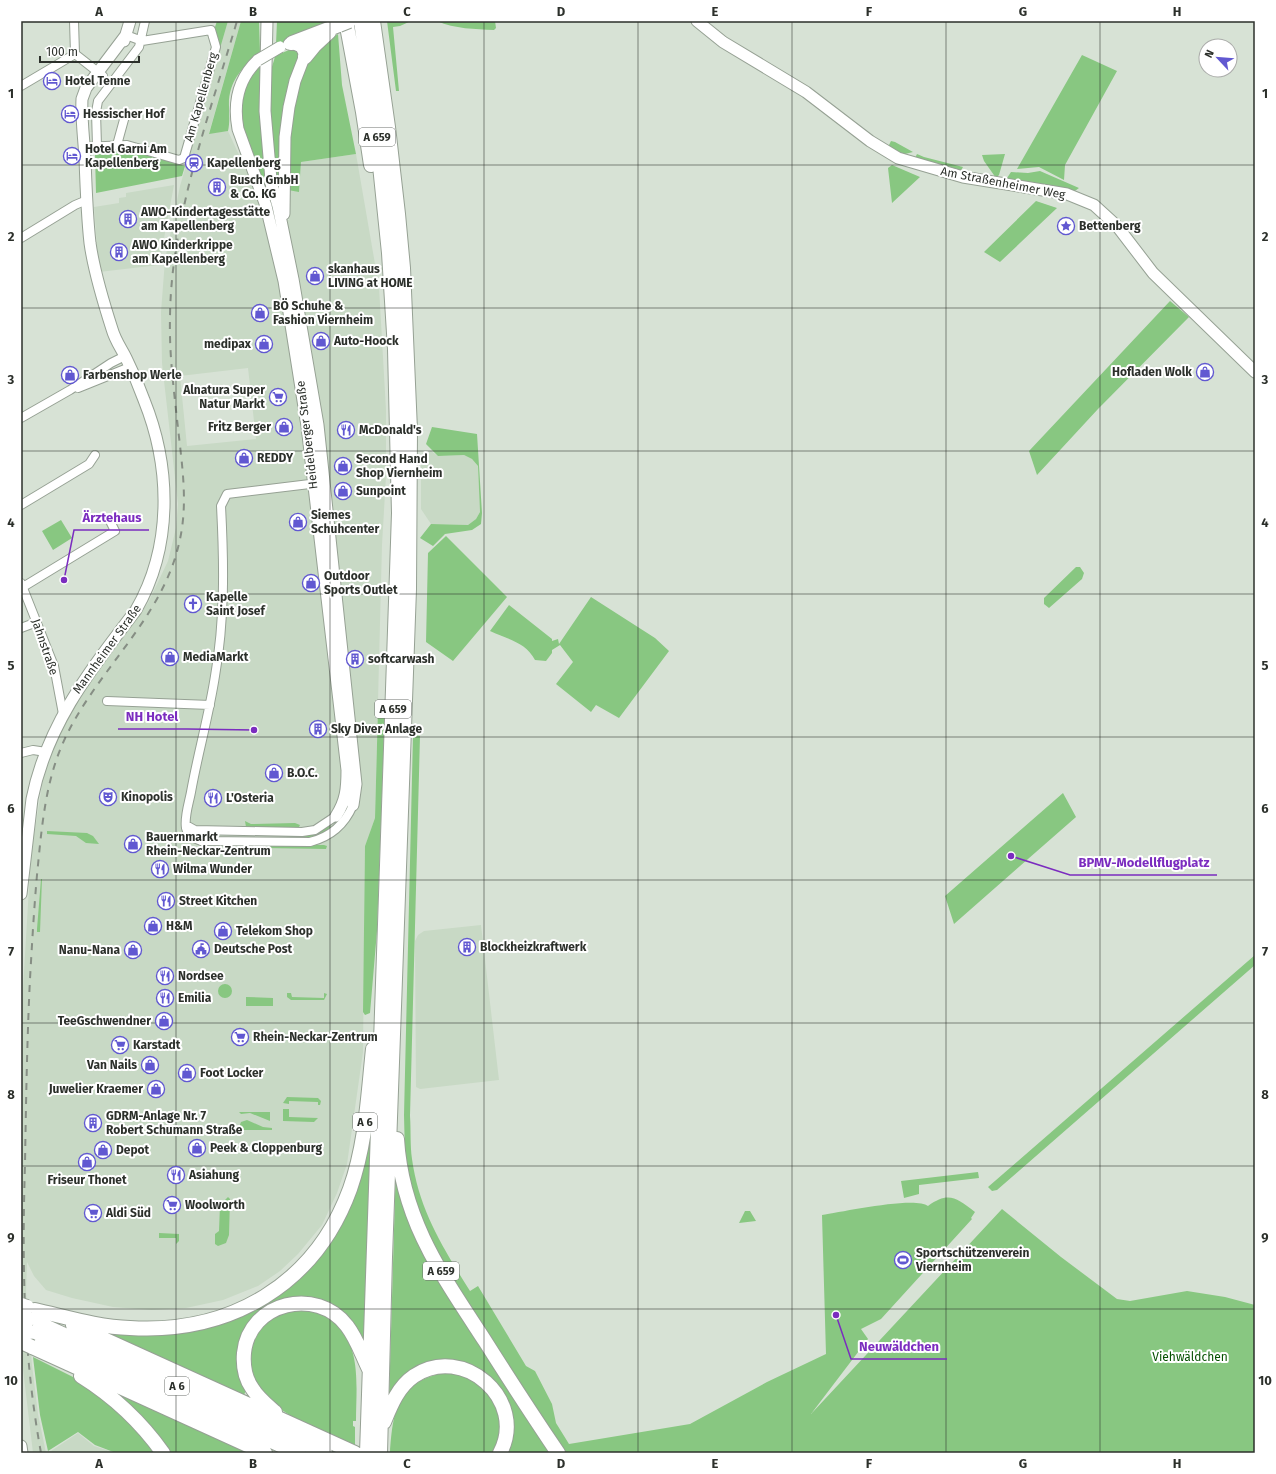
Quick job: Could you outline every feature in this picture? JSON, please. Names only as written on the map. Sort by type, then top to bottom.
[{"type":"highway","name":"A 659","points":[[361,21],[376,127],[389,253],[396,364],[399,513],[367,1453]]},
{"type":"highway","name":"A 659","points":[[373,21],[388,127],[398,214],[403,276],[410,430],[409,597],[380,1453]]},
{"type":"highway","points":[[343,23],[363,112],[379,224],[389,253]]},
{"type":"highway","points":[[286,45],[343,23]]},
{"type":"highway","points":[[305,57],[314,46],[343,23]]},
{"type":"highway","name":"A 6","points":[[26,1323],[97,1324],[129,1328],[186,1326],[224,1317],[250,1306],[274,1291],[294,1275],[325,1238],[339,1214],[352,1182],[362,1138],[376,1030],[384,984]]},
{"type":"highway","name":"A 659","points":[[392,1064],[400,1173],[413,1219],[431,1255],[558,1453]]},
{"type":"highway","points":[[284,1420],[260,1399],[252,1388],[246,1375],[244,1359],[245,1346],[250,1332],[256,1323],[274,1309],[286,1304],[308,1304],[332,1312],[347,1326],[370,1372]]},
{"type":"highway","points":[[26,1323],[46,1353],[108,1394],[131,1415],[163,1453]]},
{"type":"highway","name":"A 6","points":[[26,1323],[284,1420],[353,1452]]},
{"type":"highway","name":"A 6","points":[[26,1323],[298,1453]]},
{"type":"highway","name":"A 6","points":[[26,1323],[324,1453]]},
{"type":"highway","points":[[46,1353],[265,1453]]},
{"type":"highway","points":[[381,1431],[397,1394],[413,1377],[428,1370],[440,1367],[461,1368],[483,1379],[497,1393],[503,1404],[506,1433],[500,1453]]},
{"type":"street","points":[[74,21],[75,54],[100,75]]},
{"type":"street","points":[[126,35],[130,21]]},
{"type":"street","points":[[97,146],[96,112],[98,101],[139,44],[145,21]]},
{"type":"street","points":[[266,21],[259,64],[272,185],[273,228]]},
{"type":"street","points":[[259,64],[270,21]]},
{"type":"street","name":"Am Straßenheimer Weg","points":[[697,21],[723,42],[806,92],[870,141],[898,158],[963,177],[1067,194],[1094,205],[1117,226],[1153,273],[1255,372]]},
{"type":"street","name":"Am Kapellenberg","points":[[84,147],[127,145],[179,160],[184,158],[216,47],[211,30],[139,44],[126,35]]},
{"type":"street","name":"Mannheimer Straße","points":[[21,894],[32,798],[35,783],[46,752],[63,714],[86,676],[136,610],[152,580],[160,549],[164,514],[161,460],[153,424],[125,356],[121,341],[106,307],[96,274],[90,245],[87,200],[83,96],[100,75],[126,35]]},
{"type":"street","points":[[259,64],[286,45],[303,49],[305,57],[292,92],[286,130],[284,234]]},
{"type":"street","points":[[21,86],[75,54]]},
{"type":"street","name":"Heidelberger Straße","points":[[259,64],[245,75],[239,88],[235,116],[238,129],[273,228],[298,362],[314,484],[346,770],[347,789],[344,800],[336,816]]},
{"type":"street","points":[[117,145],[125,116]]},
{"type":"street","points":[[272,185],[284,234]]},
{"type":"street","points":[[21,238],[75,205],[87,200]]},
{"type":"street","name":"Heidelberger Straße","points":[[284,234],[318,425],[325,482],[336,605],[356,784],[353,805]]},
{"type":"street","points":[[21,418],[125,356]]},
{"type":"street","points":[[70,390],[130,367]]},
{"type":"street","points":[[21,505],[89,464],[95,455]]},
{"type":"street","points":[[325,482],[227,494],[223,500],[221,506],[224,570],[222,623],[210,706],[195,770],[186,825],[188,834],[201,841],[310,842],[327,836],[336,830],[347,817],[353,805]]},
{"type":"street","points":[[22,585],[115,531],[110,521]]},
{"type":"street","name":"Jahnstraße","points":[[22,585],[54,666],[63,714]]},
{"type":"street","points":[[21,628],[36,622]]},
{"type":"street","points":[[107,701],[210,706]]},
{"type":"street","points":[[21,753],[33,750],[46,752]]},
{"type":"street","points":[[186,825],[195,830],[302,832],[315,830],[336,816]]},
{"type":"street","points":[[21,1446],[22,1453]]},
{"type":"shaded area","points":[[228,21],[241,21],[209,133],[228,131],[256,192],[267,221],[289,220],[288,190],[299,191],[301,162],[356,154],[379,287],[386,410],[386,476],[382,545],[375,818],[365,846],[363,1052],[347,1164],[337,1193],[322,1225],[298,1254],[280,1271],[258,1286],[223,1300],[186,1308],[152,1310],[113,1307],[72,1298],[46,1290],[34,1276],[27,1262],[26,1292],[32,1365],[38,1414],[46,1453],[33,1453],[21,1352],[21,1022],[31,854],[43,779],[55,742],[74,704],[148,603],[168,561],[176,528],[178,504],[162,363],[161,312],[165,260],[180,186]],"holes":[[[248,368],[256,439],[187,446],[180,376]]]},
{"type":"shaded area","points":[[174,185],[159,265],[99,272],[94,207],[119,203],[119,198],[126,197],[126,193]]},
{"type":"shaded area","points":[[431,451],[438,456],[464,455],[472,459],[478,466],[480,512],[476,519],[468,525],[431,524],[421,509],[421,454]]},
{"type":"shaded area","points":[[481,925],[499,1080],[420,1089],[416,1087],[415,941],[418,935],[424,931]]},
{"type":"shaded area","points":[[78,1433],[94,1446],[116,1453],[48,1453]]},
{"type":"green space","points":[[217,21],[228,21],[203,107],[201,106],[218,46],[214,30]]},
{"type":"green space","points":[[241,21],[259,21],[260,52],[247,63],[234,82],[229,97],[228,131],[209,134]]},
{"type":"green space","points":[[277,21],[331,21],[282,43],[281,41],[276,44]]},
{"type":"green space","points":[[387,21],[411,21],[400,26],[393,27],[399,91],[396,91]]},
{"type":"green space","points":[[437,21],[495,21],[496,28],[494,30],[465,28],[451,26]]},
{"type":"green space","points":[[338,34],[342,85],[356,154],[301,162],[299,192],[288,190],[291,124],[297,90],[302,74],[315,53],[330,39]]},
{"type":"green space","points":[[288,48],[299,51],[282,211],[276,178],[270,125],[269,90],[270,74],[275,56],[289,50]]},
{"type":"green space","points":[[1082,55],[1117,71],[1065,165],[1064,180],[1039,167],[1017,169]]},
{"type":"green space","points":[[261,65],[267,176],[271,207],[241,128],[241,90]]},
{"type":"green space","points":[[891,141],[913,152],[901,155],[888,147]]},
{"type":"green space","points":[[128,149],[185,166],[182,176],[96,193],[95,154]]},
{"type":"green space","points":[[917,154],[963,167],[959,174],[915,158]]},
{"type":"green space","points":[[1005,154],[999,175],[996,178],[984,161],[982,155]]},
{"type":"green space","points":[[892,165],[920,177],[892,203],[888,168]]},
{"type":"green space","points":[[1040,171],[1079,188],[1072,193],[1008,181],[1007,178],[1011,172],[1028,173]]},
{"type":"green space","points":[[1036,201],[1057,208],[1000,262],[984,252]]},
{"type":"green space","points":[[1170,301],[1189,317],[1098,409],[1037,475],[1029,451]]},
{"type":"green space","points":[[432,427],[477,434],[482,513],[481,524],[472,530],[445,534],[433,546],[420,538],[431,524],[468,525],[476,519],[480,512],[478,466],[472,459],[464,455],[438,456],[426,444]]},
{"type":"green space","points":[[61,520],[72,538],[53,550],[42,531]]},
{"type":"green space","points":[[446,536],[507,597],[453,661],[426,642],[428,553]]},
{"type":"green space","points":[[1076,567],[1080,567],[1084,573],[1082,579],[1049,608],[1044,604],[1044,598]]},
{"type":"green space","points":[[591,597],[655,638],[669,651],[619,718],[596,705],[591,712],[556,684],[573,662],[560,645],[552,650],[552,653],[546,661],[535,660],[527,649],[521,645],[490,631],[509,605],[552,639],[552,641],[558,639],[559,644]]},
{"type":"green space","points":[[380,704],[383,704],[385,707],[377,931],[370,1013],[365,1015],[363,1012],[365,846],[375,818],[378,707]]},
{"type":"green space","name":"Viehwäldchen","points":[[413,735],[420,736],[410,1116],[411,1154],[415,1178],[426,1212],[442,1244],[470,1291],[478,1286],[526,1366],[535,1371],[552,1404],[556,1423],[569,1444],[690,1424],[767,1382],[826,1354],[822,1215],[894,1204],[921,1203],[928,1206],[935,1201],[952,1198],[963,1203],[975,1212],[971,1218],[972,1219],[881,1319],[861,1329],[868,1339],[811,1414],[1002,1209],[1061,1257],[1117,1299],[1130,1301],[1187,1291],[1225,1297],[1255,1305],[1255,1453],[564,1453],[448,1273],[422,1226],[411,1186],[405,1156],[404,1115]]},
{"type":"green space","points":[[1063,793],[1076,817],[954,924],[945,896]]},
{"type":"green space","points":[[245,821],[251,824],[295,823],[300,825],[299,827],[253,828],[246,827]]},
{"type":"green space","points":[[329,825],[332,828],[320,835],[301,838],[280,838],[312,833]]},
{"type":"green space","points":[[47,831],[87,833],[93,836],[99,844],[86,843],[76,836],[47,834]]},
{"type":"green space","points":[[264,845],[327,846],[326,849],[264,848]]},
{"type":"green space","points":[[41,879],[40,932],[37,932],[37,929]]},
{"type":"green space","points":[[1255,955],[1255,965],[997,1190],[992,1191],[988,1187]]},
{"type":"green space","points":[[225,984],[230,986],[232,991],[230,996],[225,998],[220,996],[218,991],[220,986]]},
{"type":"green space","points":[[287,993],[291,993],[292,997],[324,998],[324,993],[327,994],[324,1000],[291,1000],[287,997]]},
{"type":"green space","points":[[246,997],[273,998],[273,1006],[246,1006]]},
{"type":"green space","points":[[373,1089],[363,1350],[350,1320],[334,1305],[314,1298],[303,1297],[292,1297],[271,1304],[256,1315],[248,1326],[246,1390],[244,1395],[87,1326],[121,1331],[251,1309],[333,1232]]},
{"type":"green space","points":[[287,1097],[318,1098],[321,1101],[320,1105],[318,1105],[318,1102],[289,1101],[289,1104],[283,1103]]},
{"type":"green space","points":[[283,1109],[289,1109],[289,1117],[318,1118],[314,1122],[283,1121]]},
{"type":"green space","points":[[239,1112],[270,1112],[270,1121],[250,1113],[241,1114]]},
{"type":"green space","points":[[247,1120],[263,1127],[272,1128],[272,1130],[238,1130],[241,1122]]},
{"type":"green space","points":[[396,1163],[401,1188],[554,1453],[506,1453],[502,1391],[439,1362],[389,1400]]},
{"type":"green space","points":[[978,1172],[979,1178],[919,1185],[919,1194],[904,1198],[901,1181]]},
{"type":"green space","points":[[228,1197],[230,1199],[229,1235],[226,1243],[218,1246],[215,1244],[215,1234],[219,1231],[220,1205]]},
{"type":"green space","points":[[745,1211],[750,1211],[756,1221],[739,1223]]},
{"type":"green space","points":[[159,1233],[179,1234],[179,1241],[176,1244],[176,1238],[159,1238]]},
{"type":"green space","points":[[314,1309],[335,1321],[344,1332],[350,1343],[354,1356],[356,1368],[356,1421],[353,1421],[353,1426],[355,1427],[355,1445],[312,1426],[280,1409],[263,1393],[253,1372],[251,1360],[252,1349],[262,1328],[275,1316],[281,1313],[290,1310]]},
{"type":"green space","points":[[33,1357],[77,1379],[102,1386],[254,1453],[116,1453],[95,1445],[78,1432],[48,1451],[40,1415]]},
{"type":"green space","points":[[448,1372],[463,1376],[475,1382],[485,1390],[493,1400],[498,1412],[499,1424],[498,1438],[493,1453],[390,1453],[393,1423],[396,1410],[401,1399],[408,1390],[418,1382],[431,1376]]},
{"type":"railway","points":[[41,1453],[30,1380],[27,1344],[24,1237],[30,979],[36,888],[44,815],[49,786],[57,758],[70,729],[86,702],[141,625],[158,598],[171,570],[180,539],[184,511],[184,497],[170,345],[172,280],[177,242],[193,168],[237,21]]},
{"type":"place","name":"Hotel Tenne","points":[[52,81]]},
{"type":"place","name":"Hessischer Hof","points":[[70,114]]},
{"type":"place","name":"Hotel Garni Am Kapellenberg","points":[[72,156]]},
{"type":"place","name":"Kapellenberg","points":[[194,163]]},
{"type":"place","name":"Busch GmbH & Co. KG","points":[[217,187]]},
{"type":"place","name":"AWO-Kindertagesstätte am Kapellenberg","points":[[128,219]]},
{"type":"place","name":"Bettenberg","points":[[1066,226]]},
{"type":"place","name":"AWO Kinderkrippe am Kapellenberg","points":[[119,252]]},
{"type":"place","name":"skanhaus LIVING at HOME","points":[[315,276]]},
{"type":"place","name":"BÖ Schuhe & Fashion Viernheim","points":[[260,313]]},
{"type":"place","name":"Auto-Hoock","points":[[321,341]]},
{"type":"place","name":"medipax","points":[[264,344]]},
{"type":"place","name":"Hofladen Wolk","points":[[1205,372]]},
{"type":"place","name":"Farbenshop Werle","points":[[70,375]]},
{"type":"place","name":"Alnatura Super Natur Markt","points":[[278,397]]},
{"type":"place","name":"Fritz Berger","points":[[284,427]]},
{"type":"place","name":"McDonald's","points":[[346,430]]},
{"type":"place","name":"REDDY","points":[[244,458]]},
{"type":"place","name":"Second Hand Shop Viernheim","points":[[343,466]]},
{"type":"place","name":"Sunpoint","points":[[343,491]]},
{"type":"place","name":"Siemes Schuhcenter","points":[[298,522]]},
{"type":"place","name":"Ärztehaus","points":[[64,580]]},
{"type":"place","name":"Outdoor Sports Outlet","points":[[311,583]]},
{"type":"place","name":"Kapelle Saint Josef","points":[[193,604]]},
{"type":"place","name":"MediaMarkt","points":[[170,657]]},
{"type":"place","name":"softcarwash","points":[[355,659]]},
{"type":"place","name":"Sky Diver Anlage","points":[[318,729]]},
{"type":"place","name":"NH Hotel","points":[[254,730]]},
{"type":"place","name":"B.O.C.","points":[[274,773]]},
{"type":"place","name":"Kinopolis","points":[[108,797]]},
{"type":"place","name":"L'Osteria","points":[[213,798]]},
{"type":"place","name":"Bauernmarkt Rhein-Neckar-Zentrum","points":[[133,844]]},
{"type":"place","name":"BPMV-Modellflugplatz","points":[[1011,856]]},
{"type":"place","name":"Wilma Wunder","points":[[160,869]]},
{"type":"place","name":"Street Kitchen","points":[[166,901]]},
{"type":"place","name":"H&M","points":[[153,926]]},
{"type":"place","name":"Telekom Shop","points":[[223,931]]},
{"type":"place","name":"Blockheizkraftwerk","points":[[467,947]]},
{"type":"place","name":"Deutsche Post","points":[[201,949]]},
{"type":"place","name":"Nanu-Nana","points":[[133,950]]},
{"type":"place","name":"Nordsee","points":[[165,976]]},
{"type":"place","name":"Emilia","points":[[165,998]]},
{"type":"place","name":"TeeGschwendner","points":[[164,1021]]},
{"type":"place","name":"Rhein-Neckar-Zentrum","points":[[240,1037]]},
{"type":"place","name":"Karstadt","points":[[120,1045]]},
{"type":"place","name":"Van Nails","points":[[150,1065]]},
{"type":"place","name":"Foot Locker","points":[[187,1073]]},
{"type":"place","name":"Juwelier Kraemer","points":[[156,1089]]},
{"type":"place","name":"GDRM-Anlage Nr. 7 Robert Schumann Straße","points":[[93,1123]]},
{"type":"place","name":"Peek & Cloppenburg","points":[[197,1148]]},
{"type":"place","name":"Depot","points":[[103,1150]]},
{"type":"place","name":"Friseur Thonet","points":[[87,1162]]},
{"type":"place","name":"Asiahung","points":[[176,1175]]},
{"type":"place","name":"Woolworth","points":[[172,1205]]},
{"type":"place","name":"Aldi Süd","points":[[93,1213]]},
{"type":"place","name":"Sportschützenverein Viernheim","points":[[903,1260]]},
{"type":"place","name":"Neuwäldchen","points":[[836,1315]]}]
